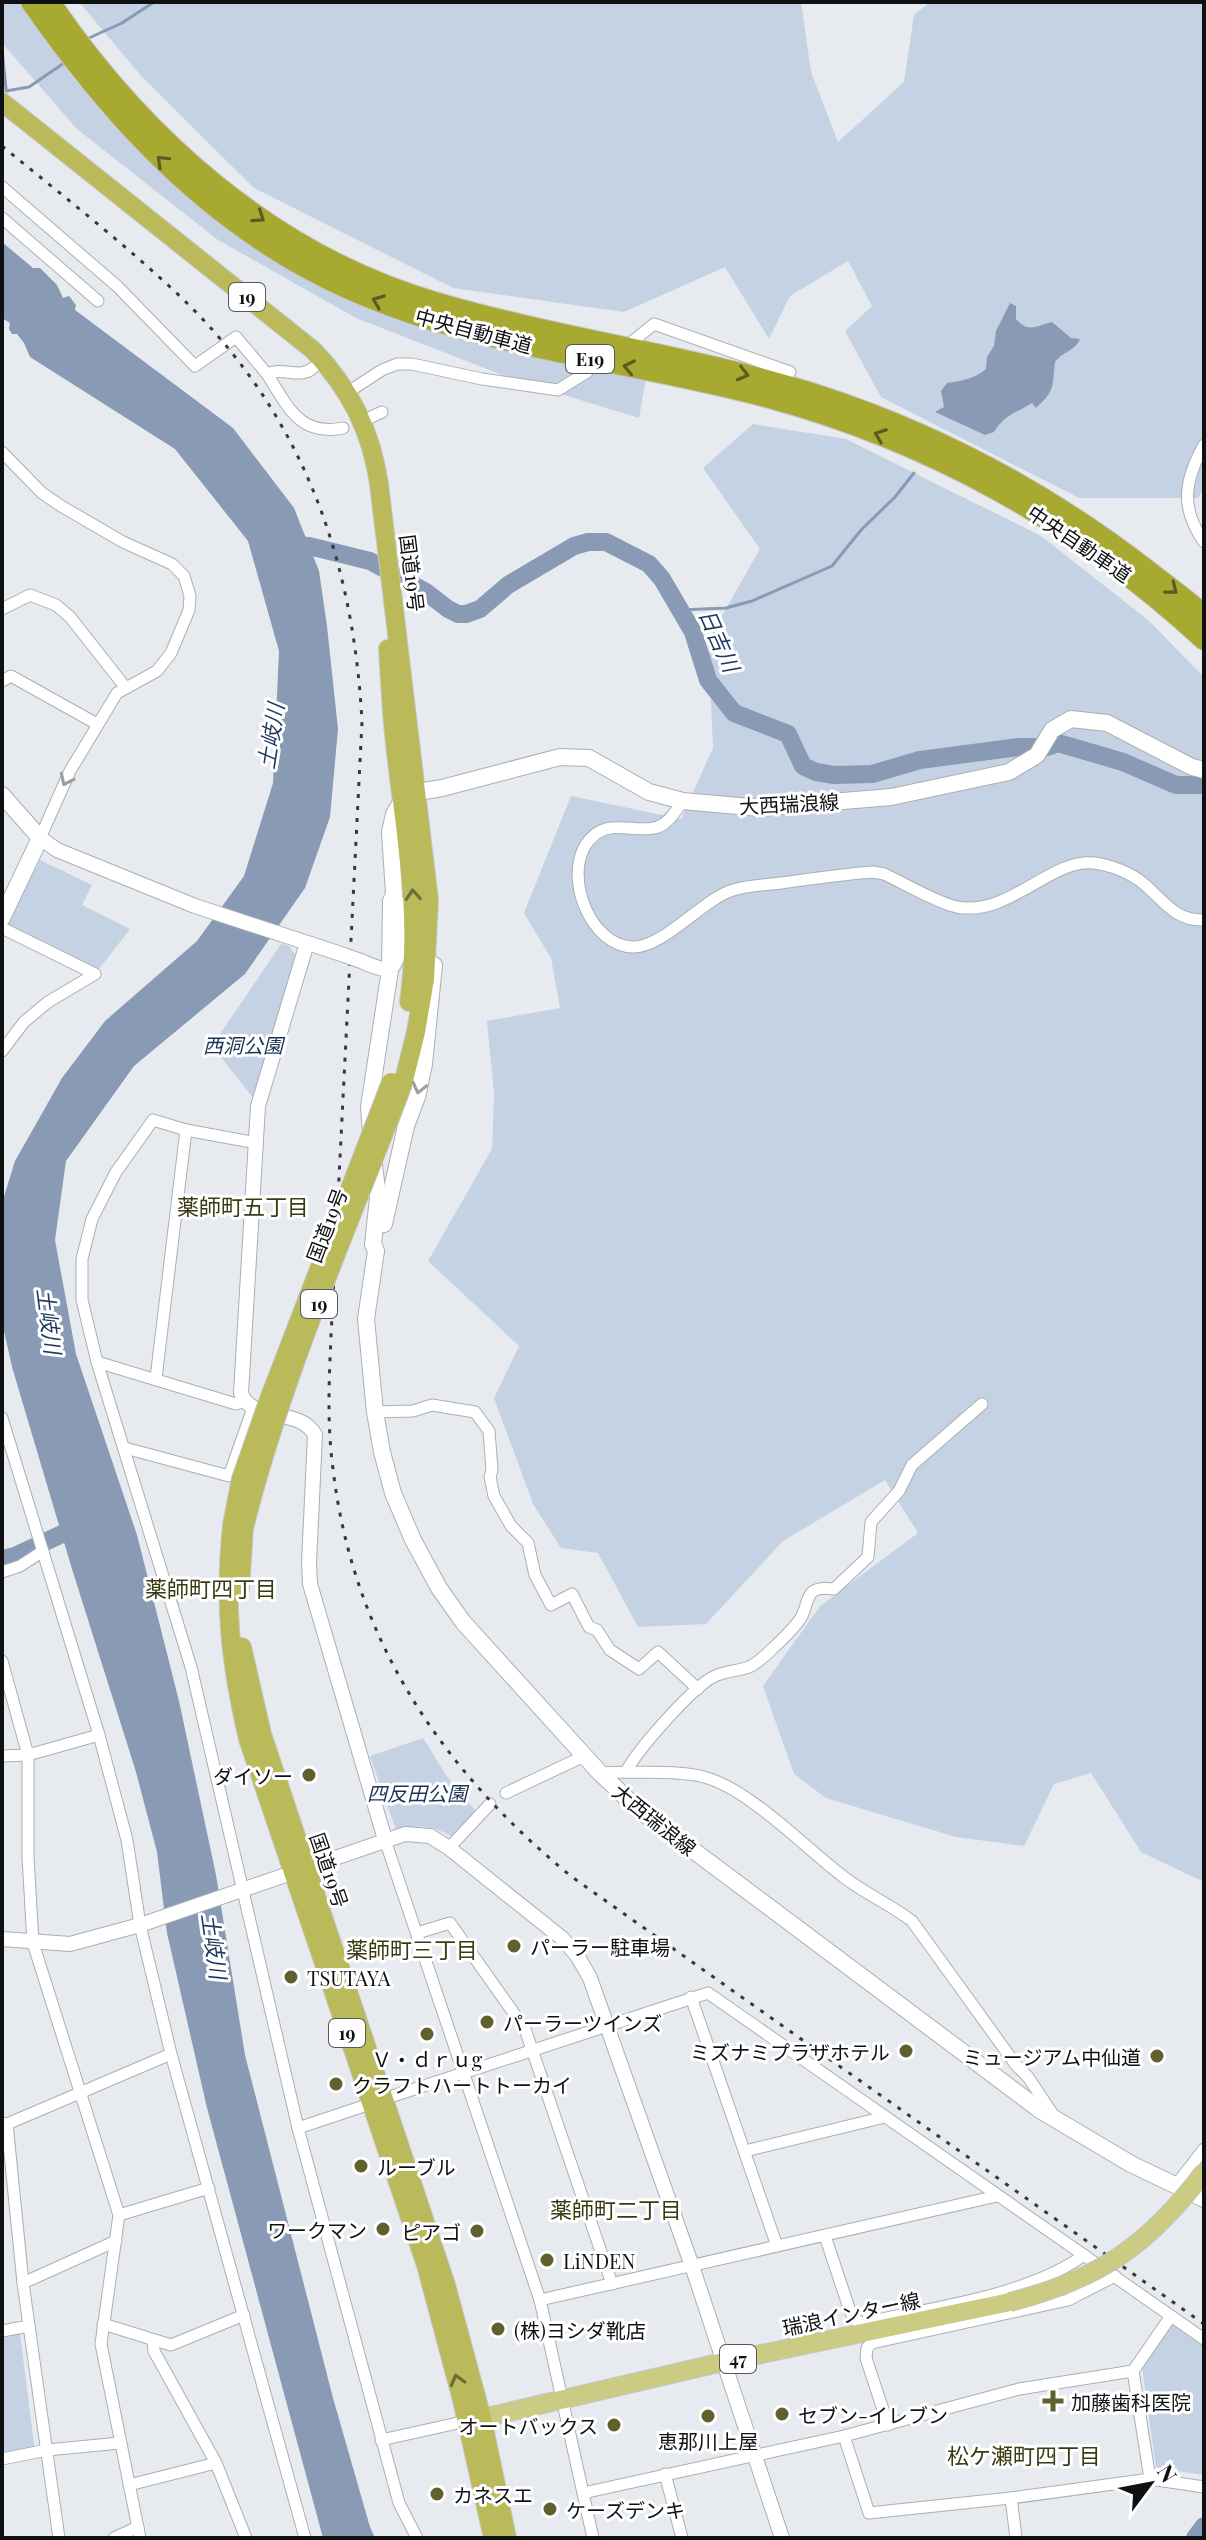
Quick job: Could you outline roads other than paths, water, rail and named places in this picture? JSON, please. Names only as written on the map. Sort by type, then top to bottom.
[{"type":"highway","name":"中央自動車道","points":[[31,2],[81,71],[154,154],[220,212],[297,262],[365,295],[423,318],[567,355],[763,397],[846,422],[912,447],[1003,491],[1067,532],[1133,579],[1204,640]]},
{"type":"highway","name":"中央自動車道","points":[[50,2],[94,63],[160,135],[229,196],[306,246],[360,273],[431,301],[613,346],[740,373],[886,419],[971,456],[1026,487],[1124,552],[1204,615]]},
{"type":"highway","name":"国道19号","points":[[3,108],[313,368],[335,394],[353,427],[382,552]]},
{"type":"highway","name":"国道19号","points":[[3,108],[313,350],[348,392],[363,421],[376,464],[382,552],[412,763],[410,856],[414,953],[397,1083]]},
{"type":"highway","name":"国道19号","points":[[410,796],[429,900],[425,979],[416,1032],[238,1526],[239,1626],[245,1668],[300,1872],[446,2285],[475,2420],[507,2538]]},
{"type":"highway","name":"国道19号","points":[[475,2420],[493,2538]]},
{"type":"main road","name":"大西瑞浪線","points":[[410,796],[560,757],[575,756],[589,758],[649,792],[683,801],[760,808],[891,797],[1009,772],[1037,755],[1052,730],[1071,719],[1107,723],[1192,767],[1204,770]]},
{"type":"main road","points":[[376,1251],[373,1244],[378,1198],[369,1107],[390,970],[391,901],[394,894],[390,832],[394,814],[410,796]]},
{"type":"main road","points":[[2,918],[40,838],[5,805]]},
{"type":"main road","points":[[376,1251],[380,1245],[406,1126],[417,1097],[431,1013],[435,960],[434,921],[429,900]]},
{"type":"main road","points":[[370,1127],[377,1132],[401,1133],[406,1126]]},
{"type":"main road","name":"大西瑞浪線","points":[[376,1251],[366,1319],[382,1452],[393,1493],[413,1540],[439,1588],[463,1622],[600,1773],[638,1809],[729,1880],[1027,2101],[1131,2164],[1204,2199]]},
{"type":"main road","name":"瑞浪インター線","points":[[475,2420],[723,2362],[1010,2302],[1062,2286],[1117,2259],[1166,2219],[1204,2172]]},
{"type":"street","points":[[2,187],[117,286],[195,366],[236,337],[301,422],[320,428],[343,428]]},
{"type":"street","points":[[2,218],[98,301]]},
{"type":"street","points":[[633,341],[654,324],[790,372]]},
{"type":"street","points":[[348,392],[397,364],[558,390],[587,372]]},
{"type":"street","points":[[267,374],[282,370],[302,374],[313,368]]},
{"type":"street","points":[[369,418],[382,412]]},
{"type":"street","points":[[1204,445],[1192,470],[1186,494],[1194,528],[1204,542]]},
{"type":"street","points":[[2,452],[42,493],[61,506],[123,542],[172,564],[184,576],[190,596],[189,610],[171,653],[157,671],[117,693],[70,771],[40,838],[57,850],[195,906],[362,961],[366,965],[390,970],[397,961],[400,942],[394,894]]},
{"type":"street","points":[[2,609],[30,595],[56,605],[70,617],[126,688]]},
{"type":"street","points":[[2,681],[11,676],[97,724]]},
{"type":"street","points":[[683,801],[672,816],[657,827],[614,826],[594,836],[586,844],[579,866],[581,891],[590,917],[598,930],[611,941],[623,946],[643,946],[737,888],[873,872],[884,874],[950,905],[975,907],[1020,894],[1063,869],[1091,862],[1120,870],[1141,881],[1168,909],[1181,917],[1204,920]]},
{"type":"street","points":[[2,928],[95,974],[48,1002],[24,1022],[2,1051]]},
{"type":"street","points":[[362,961],[386,951],[390,935]]},
{"type":"street","points":[[125,1448],[229,1476],[249,1405],[241,1393],[258,1106],[307,943]]},
{"type":"street","points":[[257,1143],[186,1130],[153,1120],[116,1172],[92,1219],[82,1259],[82,1300],[97,1362],[191,1667],[298,2128],[399,2503],[417,2538]]},
{"type":"street","points":[[156,1378],[186,1130]]},
{"type":"street","points":[[97,1362],[304,1422],[315,1435],[310,1584],[386,1843],[540,2300],[593,2538]]},
{"type":"street","points":[[626,1772],[643,1746],[698,1689],[712,1677],[758,1662],[803,1615],[810,1594],[826,1588],[834,1589],[861,1566],[870,1550],[871,1522],[899,1491],[909,1470],[982,1404]]},
{"type":"street","points":[[375,1412],[413,1411],[432,1405],[475,1412],[489,1431],[490,1477],[494,1496],[511,1526],[528,1543],[535,1575],[551,1605],[572,1594],[589,1627],[597,1630],[610,1650],[639,1669],[658,1652],[698,1689]]},
{"type":"street","points":[[2,1418],[99,1735],[127,1840],[171,2054],[305,2538]]},
{"type":"street","points":[[2,1572],[20,1566],[43,1551]]},
{"type":"street","points":[[2,1661],[28,1755],[28,1857],[33,1943],[119,2215],[101,2344],[139,2532],[114,2538]]},
{"type":"street","points":[[2,1756],[28,1755],[99,1735]]},
{"type":"street","points":[[506,1793],[584,1756]]},
{"type":"street","points":[[600,1773],[699,1776],[713,1781],[748,1801],[849,1881],[903,1914],[925,1938],[1056,2120]]},
{"type":"street","points":[[449,1848],[490,1804]]},
{"type":"street","points":[[2,1939],[70,1944],[144,1924],[405,1834],[430,1836],[449,1848],[563,1939],[590,1978],[692,2266],[782,2538]]},
{"type":"street","points":[[417,1933],[450,1923],[525,2029],[612,2284]]},
{"type":"street","points":[[393,2096],[708,1993],[1204,2339]]},
{"type":"street","points":[[691,1997],[777,2246]]},
{"type":"street","points":[[59,2538],[4,2124],[171,2054]]},
{"type":"street","points":[[298,2128],[361,2107]]},
{"type":"street","points":[[745,2151],[885,2117]]},
{"type":"street","points":[[1176,2185],[1204,2149]]},
{"type":"street","points":[[119,2215],[209,2188]]},
{"type":"street","points":[[540,2300],[997,2196]]},
{"type":"street","points":[[825,2236],[850,2311],[855,2320],[863,2323],[1006,2291],[1071,2265],[1084,2255]]},
{"type":"street","points":[[23,2283],[116,2241]]},
{"type":"street","points":[[888,2425],[866,2358],[867,2348],[872,2343],[1068,2300],[1115,2276]]},
{"type":"street","points":[[103,2324],[171,2345],[244,2315]]},
{"type":"street","points":[[1150,2479],[1133,2371],[1171,2316]]},
{"type":"street","points":[[2,2331],[29,2326]]},
{"type":"street","points":[[153,2340],[154,2351],[216,2463],[246,2538]]},
{"type":"street","points":[[583,2493],[844,2436],[1019,2389],[1133,2371]]},
{"type":"street","points":[[381,2440],[475,2420]]},
{"type":"street","points":[[844,2436],[869,2513],[1150,2479],[1204,2487]]},
{"type":"street","points":[[2,2459],[47,2450],[120,2443]]},
{"type":"street","points":[[129,2485],[216,2463]]},
{"type":"street","points":[[665,2474],[682,2538]]},
{"type":"street","points":[[1011,2498],[1016,2538]]},
{"type":"water","name":"土岐川","points":[[2,242],[33,268],[40,268],[57,285],[63,298],[69,296],[76,305],[75,310],[233,428],[294,508],[319,571],[338,729],[330,817],[305,888],[245,974],[134,1066],[66,1161],[55,1240],[76,1354],[137,1535],[179,1701],[216,1875],[245,2055],[333,2398],[375,2538],[323,2538],[207,2108],[167,1933],[157,1852],[136,1772],[72,1569],[12,1367],[2,1322],[2,1203],[15,1161],[62,1078],[105,1021],[197,941],[244,876],[273,783],[279,651],[248,541],[175,449],[30,357],[17,334],[12,334],[10,323],[2,318]]},
{"type":"water","points":[[1010,303],[1016,306],[1016,319],[1021,324],[1034,327],[1052,322],[1071,338],[1080,339],[1075,347],[1055,362],[1052,387],[1047,397],[1036,408],[1032,403],[1011,415],[994,432],[985,435],[935,412],[944,407],[941,391],[947,383],[972,377],[986,369],[996,331]]},
{"type":"waterway","points":[[89,38],[122,23],[154,2]]},
{"type":"waterway","points":[[2,49],[6,89]]},
{"type":"waterway","points":[[6,91],[29,87],[64,63]]},
{"type":"waterway","points":[[680,610],[726,608],[752,601],[832,566],[914,473]]},
{"type":"waterway","name":"日吉川","points":[[284,544],[309,546],[370,561],[426,592],[448,609],[466,614],[480,609],[508,585],[574,546],[606,542],[649,564],[662,579],[693,632],[708,680],[734,713],[788,734],[803,766],[816,772],[872,774],[920,760],[1019,747],[1047,747],[1058,743],[1123,762],[1176,785],[1204,785]]},
{"type":"waterway","points":[[2,1559],[81,1525]]},
{"type":"waterway","points":[[1195,2538],[1204,2526]]},
{"type":"railway","points":[[2,146],[149,268],[214,332],[252,380],[284,431],[310,484],[331,540],[346,598],[362,722],[331,1336],[330,1436],[344,1531],[360,1590],[383,1645],[411,1697],[445,1746],[483,1792],[525,1836],[572,1877],[1204,2324]]},
{"type":"place","name":"ダイソー","points":[[309,1775]]},
{"type":"place","name":"パーラー駐車場","points":[[514,1946]]},
{"type":"place","name":"TSUTAYA","points":[[291,1977]]},
{"type":"place","name":"パーラーツインズ","points":[[487,2022]]},
{"type":"place","name":"Ｖ・ｄｒｕg","points":[[427,2034]]},
{"type":"place","name":"ミズナミプラザホテル","points":[[906,2051]]},
{"type":"place","name":"ミュージアム中仙道","points":[[1157,2056]]},
{"type":"place","name":"クラフトハートトーカイ","points":[[336,2084]]},
{"type":"place","name":"ルーブル","points":[[361,2166]]},
{"type":"place","name":"ワークマン","points":[[383,2229]]},
{"type":"place","name":"ピアゴ","points":[[477,2231]]},
{"type":"place","name":"LiNDEN","points":[[547,2260]]},
{"type":"place","name":"(株)ヨシダ靴店","points":[[498,2329]]},
{"type":"place","name":"加藤歯科医院","points":[[1053,2401]]},
{"type":"place","name":"セブン-イレブン","points":[[782,2414]]},
{"type":"place","name":"恵那川上屋","points":[[708,2416]]},
{"type":"place","name":"オートバックス","points":[[614,2425]]},
{"type":"place","name":"カネスエ","points":[[437,2494]]},
{"type":"place","name":"ケーズデンキ","points":[[550,2509]]},
{"type":"district","name":"薬師町五丁目","points":[[243,1206]]},
{"type":"district","name":"薬師町四丁目","points":[[211,1588]]},
{"type":"district","name":"薬師町三丁目","points":[[412,1949]]},
{"type":"district","name":"薬師町二丁目","points":[[616,2209]]},
{"type":"district","name":"松ケ瀬町四丁目","points":[[1024,2455]]},
{"type":"park label","name":"西洞公園","points":[[243,1044]]},
{"type":"park label","name":"四反田公園","points":[[417,1792]]}]
